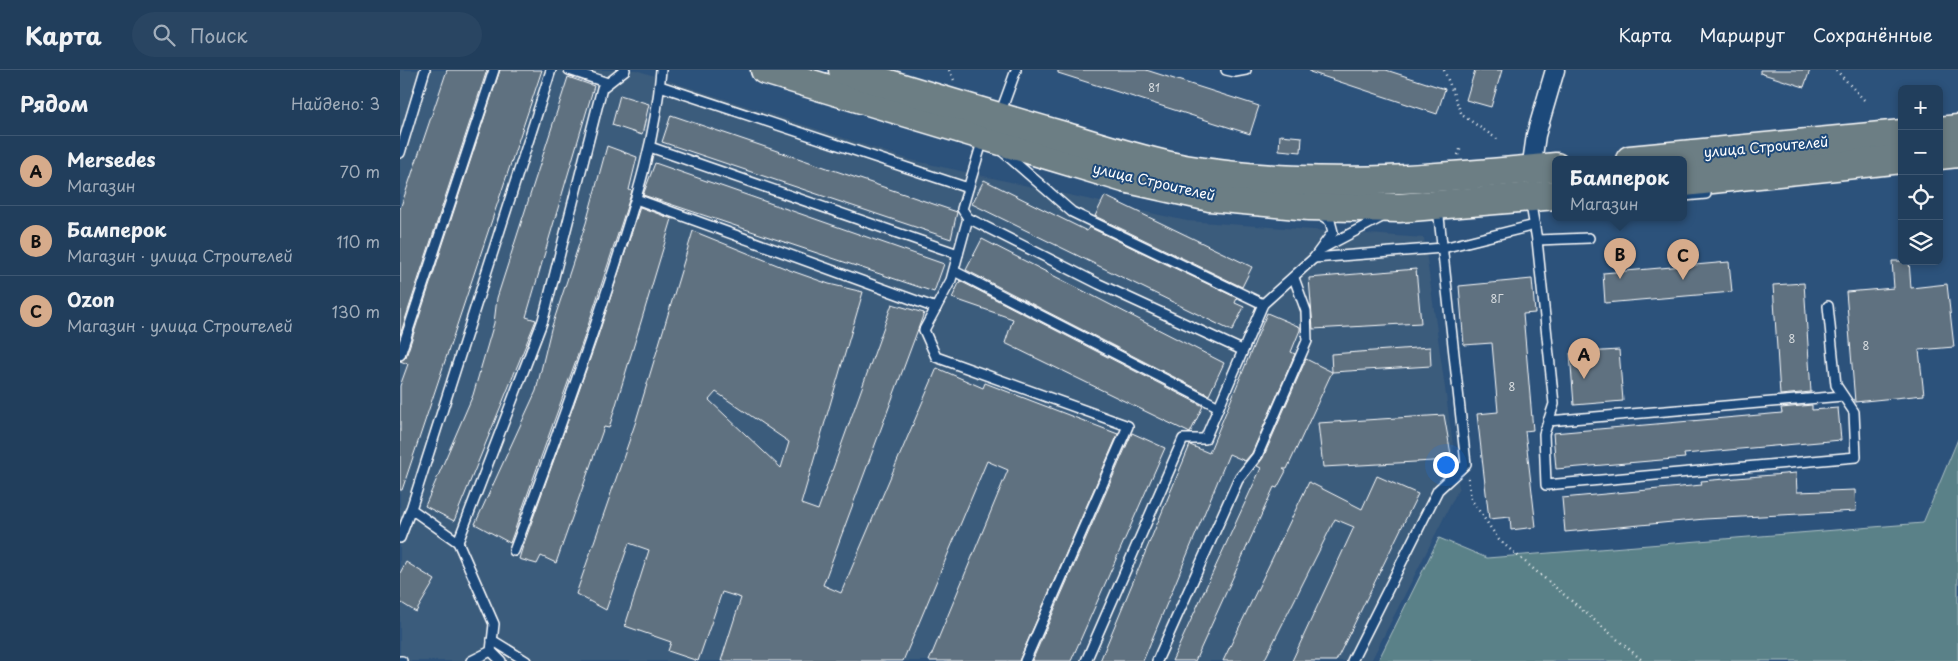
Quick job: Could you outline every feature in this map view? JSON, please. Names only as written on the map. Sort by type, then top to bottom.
[{"type":"main road","name":"улица Строителей","points":[[765,70],[991,126],[1182,168],[1242,176],[1347,182],[1544,168]]},
{"type":"main road","name":"улица Строителей","points":[[843,70],[1124,178],[1219,198],[1309,206],[1398,208],[1543,196]]},
{"type":"main road","points":[[1943,131],[1958,129]]},
{"type":"main road","name":"улица Строителей","points":[[1672,156],[1898,134]]},
{"type":"main road","points":[[1943,155],[1958,153]]},
{"type":"main road","name":"улица Строителей","points":[[1695,188],[1898,160]]},
{"type":"main road","points":[[1543,196],[1544,168]]},
{"type":"street","points":[[1544,168],[1536,135],[1555,70]]},
{"type":"lane","points":[[400,153],[425,70]]},
{"type":"lane","points":[[400,355],[494,70]]},
{"type":"lane","points":[[400,538],[411,509],[551,70]]},
{"type":"lane","points":[[569,70],[608,83]]},
{"type":"lane","points":[[458,542],[543,320],[602,88],[625,70]]},
{"type":"lane","points":[[514,551],[585,359],[636,199],[650,147],[661,70]]},
{"type":"lane","points":[[1016,70],[991,126],[968,188],[962,209],[968,218],[1099,284],[1242,350]]},
{"type":"lane","points":[[1226,70],[1235,72],[1246,70]]},
{"type":"lane","points":[[660,86],[968,188]]},
{"type":"lane","points":[[991,126],[1072,212],[1262,304]]},
{"type":"lane","points":[[650,147],[958,254]]},
{"type":"lane","points":[[1543,196],[1534,225],[1554,404],[1544,434],[1546,485],[1856,457],[1854,412],[1836,385],[1828,306]]},
{"type":"lane","points":[[636,199],[936,308]]},
{"type":"lane","points":[[1352,661],[1438,490],[1466,464],[1438,205]]},
{"type":"lane","points":[[1086,661],[1183,440],[1205,439],[1217,406],[1262,304],[1294,278],[1314,258],[1333,232],[1330,221],[1309,206]]},
{"type":"lane","points":[[1323,248],[1398,208]]},
{"type":"lane","points":[[968,218],[951,280],[924,330],[936,357],[1128,426],[1026,661]]},
{"type":"lane","points":[[1314,258],[1443,248],[1534,225]]},
{"type":"lane","points":[[1537,240],[1589,238]]},
{"type":"lane","points":[[954,271],[1217,406]]},
{"type":"lane","points":[[1157,661],[1238,480],[1257,456],[1308,341],[1306,312],[1294,278]]},
{"type":"lane","points":[[1548,421],[1844,396]]},
{"type":"lane","points":[[411,509],[458,542],[494,624],[491,651]]},
{"type":"lane","points":[[492,640],[526,661]]},
{"type":"lane","points":[[472,661],[491,651]]},
{"type":"lane","points":[[491,651],[501,661]]},
{"type":"path","points":[[1444,70],[1462,115],[1500,141]]},
{"type":"path","points":[[1836,70],[1866,102]]},
{"type":"path","points":[[1466,464],[1471,499],[1499,540],[1643,661]]},
{"type":"shaded area","points":[[400,70],[636,70],[911,160],[1187,221],[1424,238],[1459,488],[1371,661],[400,661]]},
{"type":"green space","points":[[1958,439],[1958,661],[1378,661],[1439,538],[1487,558],[1923,523]]},
{"type":"building","points":[[447,70],[487,70],[400,335],[400,209]]},
{"type":"building","points":[[500,70],[542,70],[402,490],[400,490],[400,386],[408,364],[400,361],[406,357]]},
{"type":"building","points":[[1058,70],[1146,70],[1259,106],[1250,134],[1058,73]]},
{"type":"building","points":[[1310,70],[1386,70],[1445,89],[1437,114],[1310,72]]},
{"type":"building","points":[[1475,70],[1502,70],[1491,107],[1466,100]]},
{"type":"building","points":[[1760,70],[1810,70],[1804,87],[1760,73]]},
{"type":"building","points":[[568,77],[594,86],[526,317],[536,320],[454,521],[425,506],[473,395],[494,323],[497,298]]},
{"type":"building","points":[[620,95],[649,104],[642,135],[612,125]]},
{"type":"building","points":[[671,115],[957,212],[951,239],[662,142]]},
{"type":"building","points":[[1280,135],[1302,137],[1301,152],[1279,150]]},
{"type":"building","points":[[607,146],[637,157],[629,190],[632,191],[584,338],[510,543],[475,524],[536,391],[551,329],[586,223]]},
{"type":"building","points":[[655,163],[944,264],[934,292],[643,195]]},
{"type":"building","points":[[984,180],[1087,231],[1089,227],[1237,298],[1235,303],[1244,307],[1232,331],[972,204]]},
{"type":"building","points":[[1105,196],[1252,267],[1242,287],[1095,216]]},
{"type":"building","points":[[640,207],[672,219],[609,428],[604,427],[556,563],[541,556],[537,564],[519,559],[596,342]]},
{"type":"building","points":[[693,231],[792,271],[829,284],[863,292],[801,504],[818,510],[892,304],[924,313],[823,585],[841,593],[937,368],[983,388],[985,383],[1118,434],[1019,661],[929,661],[1008,470],[987,461],[903,661],[721,661],[741,598],[722,592],[698,661],[668,651],[671,642],[625,626],[649,550],[629,543],[606,610],[576,594],[635,424]],"holes":[[[716,392],[789,442],[781,468],[709,400]]]},
{"type":"building","points":[[982,239],[1224,363],[1209,395],[966,270]]},
{"type":"building","points":[[1892,261],[1898,261],[1898,265],[1909,265],[1911,288],[1947,284],[1954,347],[1919,350],[1924,395],[1855,402],[1846,292],[1894,288]]},
{"type":"building","points":[[1729,262],[1732,292],[1605,303],[1603,273]]},
{"type":"building","points":[[1416,269],[1421,323],[1313,329],[1309,278]]},
{"type":"building","points":[[1532,279],[1535,313],[1523,314],[1533,430],[1525,431],[1536,527],[1511,530],[1510,517],[1489,519],[1477,414],[1498,412],[1492,343],[1464,345],[1459,286]]},
{"type":"building","points":[[960,281],[1203,406],[1190,433],[1005,343],[1013,319],[952,298]]},
{"type":"building","points":[[1804,283],[1811,392],[1780,395],[1773,285]]},
{"type":"building","points":[[1267,313],[1300,327],[1300,330],[1291,352],[1295,354],[1252,453],[1245,461],[1229,454],[1143,661],[1100,661],[1190,445],[1209,453]]},
{"type":"building","points":[[1430,347],[1431,366],[1332,372],[1331,354]]},
{"type":"building","points":[[1619,350],[1623,401],[1574,405],[1570,353]]},
{"type":"building","points":[[1306,359],[1332,372],[1287,469],[1283,469],[1286,471],[1277,488],[1274,487],[1195,661],[1172,661],[1261,468],[1257,466],[1263,458]]},
{"type":"building","points":[[1812,405],[1812,410],[1838,408],[1841,440],[1684,454],[1685,458],[1556,469],[1553,433],[1782,413],[1781,408]]},
{"type":"building","points":[[1444,415],[1452,460],[1323,467],[1318,423]]},
{"type":"building","points":[[1132,433],[1165,448],[1071,661],[1032,661]]},
{"type":"building","points":[[1796,473],[1797,492],[1855,490],[1856,511],[1705,519],[1565,532],[1562,498],[1702,485],[1701,481]]},
{"type":"building","points":[[1377,476],[1418,494],[1336,661],[1292,661],[1354,527],[1335,519],[1264,661],[1223,661],[1309,482],[1362,509]]},
{"type":"building","points":[[406,562],[435,580],[416,612],[400,602],[400,573]]},
{"type":"place","name":"Бамперок","points":[[1620,279]]},
{"type":"place","name":"Ozon","points":[[1683,280]]},
{"type":"place","name":"Mersedes","points":[[1584,379]]}]
